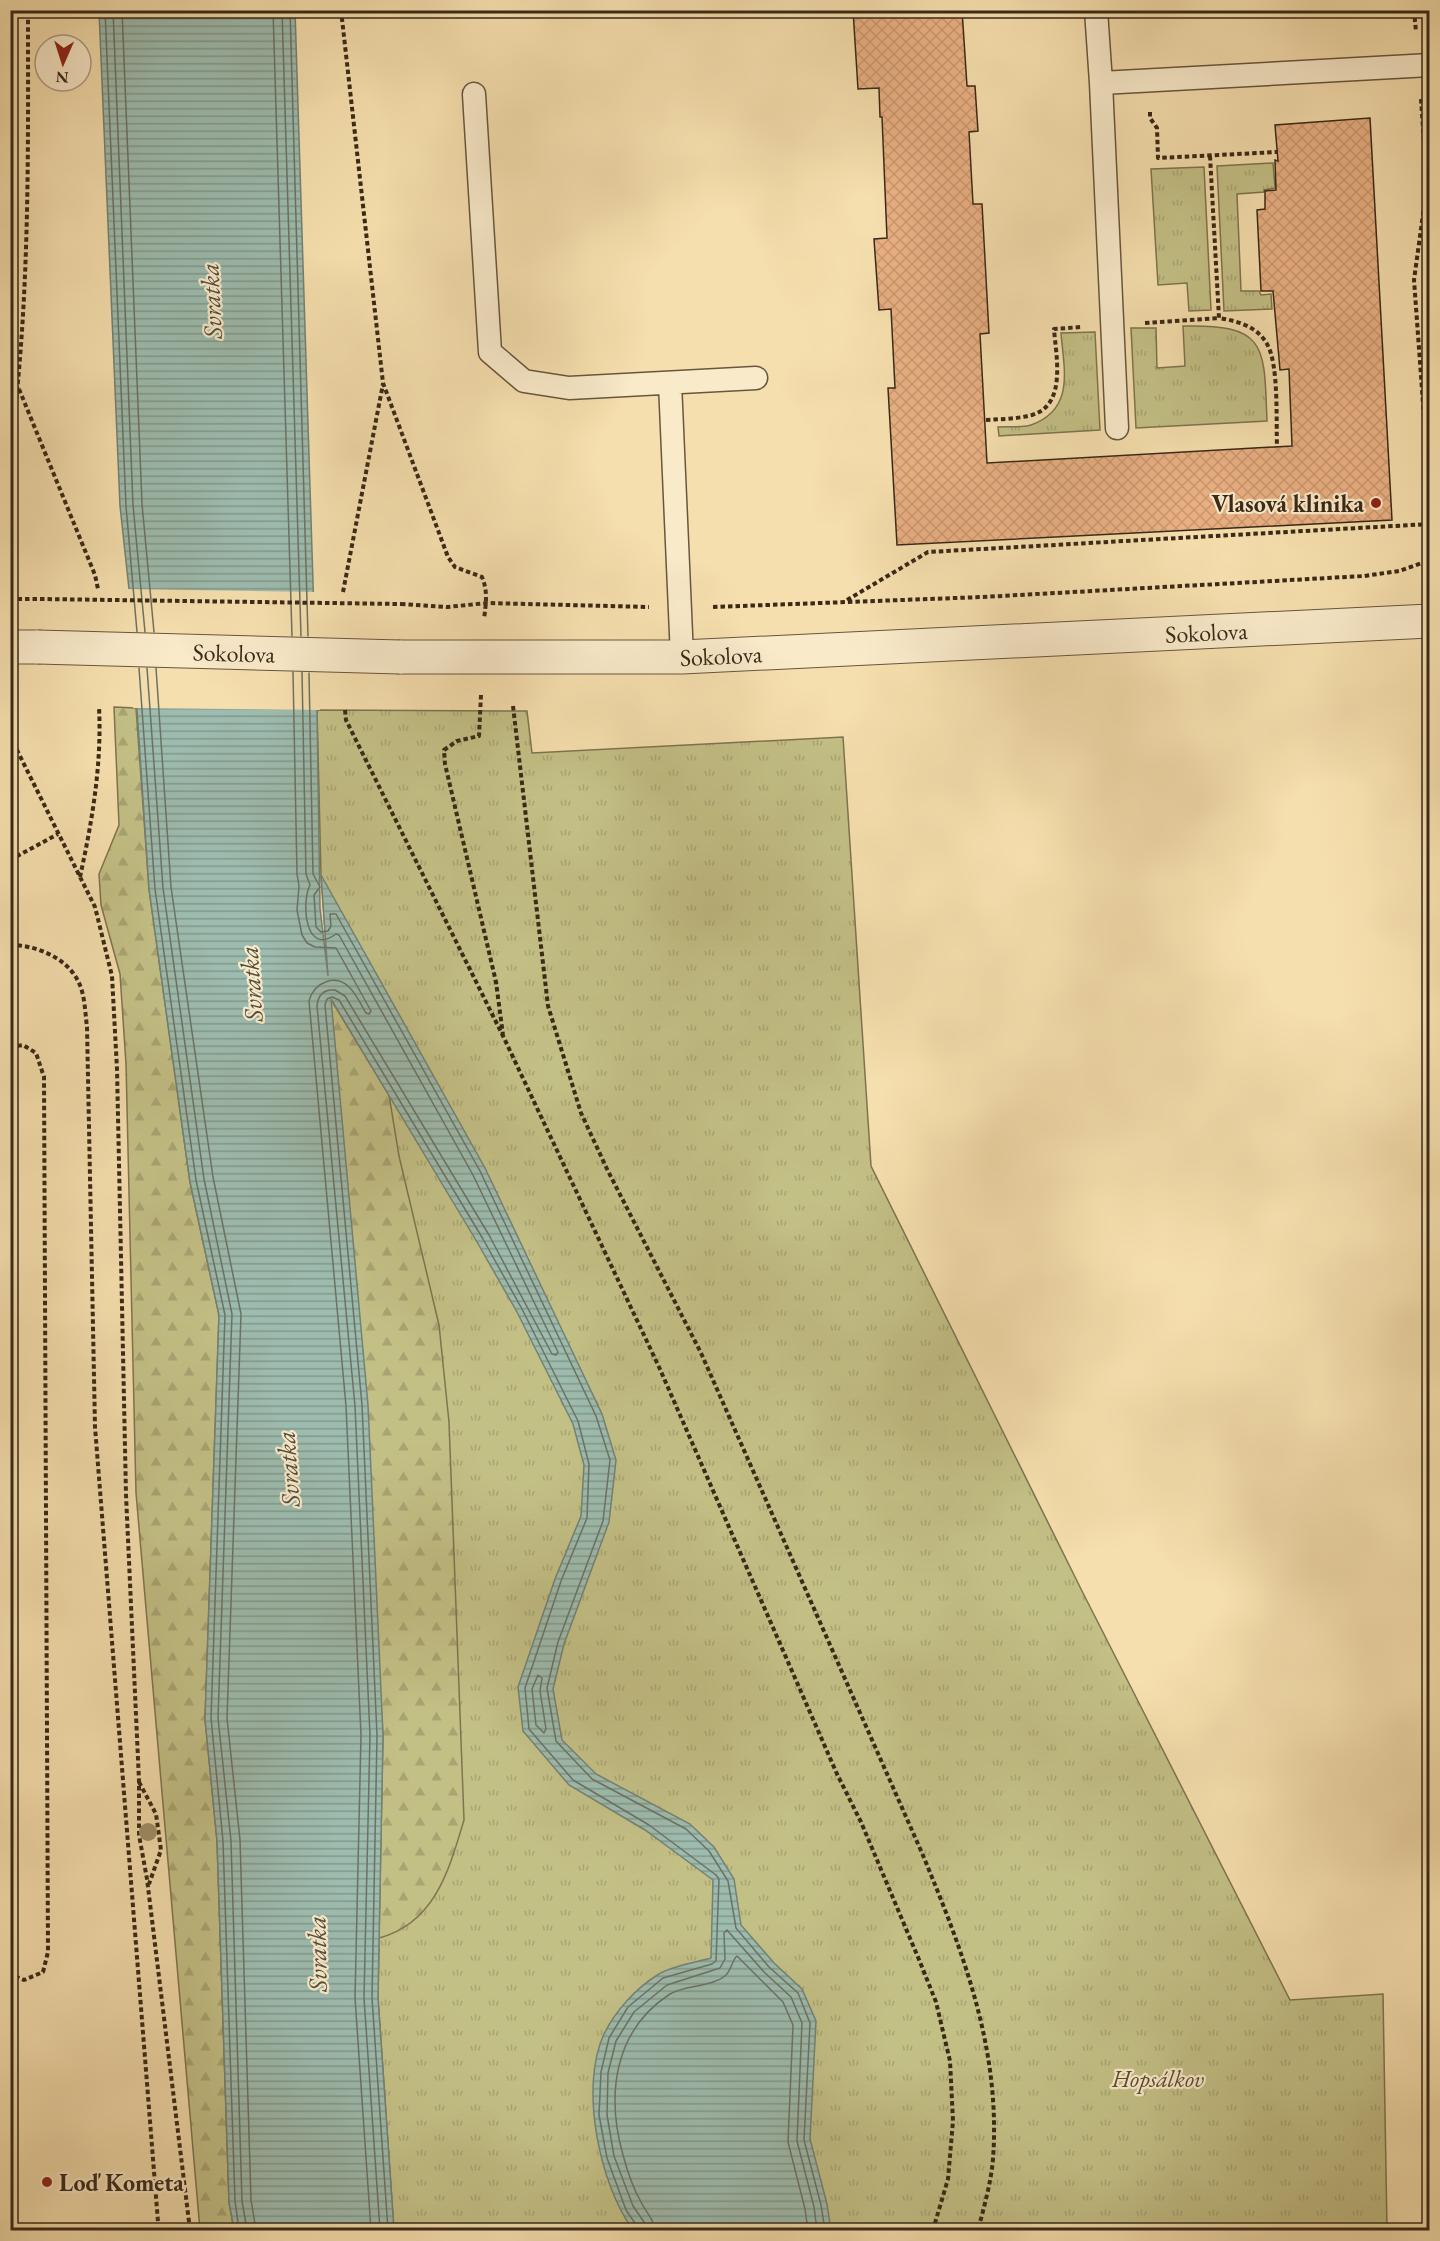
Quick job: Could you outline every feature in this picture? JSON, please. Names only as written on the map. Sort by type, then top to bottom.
[{"type":"street","name":"Sokolova","points":[[24,647],[400,657],[682,657],[1430,621]]},
{"type":"lane","points":[[1096,10],[1117,428]]},
{"type":"lane","points":[[1101,83],[1424,66]]},
{"type":"lane","points":[[474,94],[490,352],[524,381],[569,388],[756,378]]},
{"type":"lane","points":[[670,383],[682,657]]},
{"type":"path","points":[[10,451],[19,389],[27,244],[28,10]]},
{"type":"path","points":[[341,10],[384,383],[447,557],[455,567],[482,577],[487,603]]},
{"type":"path","points":[[1414,10],[1424,66],[1426,185],[1414,280],[1430,499]]},
{"type":"path","points":[[1148,81],[1150,118],[1157,128],[1158,158],[1277,152]]},
{"type":"path","points":[[1210,156],[1219,318],[1239,321],[1255,331],[1268,344],[1274,365],[1277,447]]},
{"type":"path","points":[[343,592],[384,383]]},
{"type":"path","points":[[19,389],[95,575],[98,589]]},
{"type":"path","points":[[845,602],[928,552],[1430,524]]},
{"type":"path","points":[[10,599],[401,604],[447,607],[487,603],[679,608],[995,596],[1364,576],[1399,571],[1430,560]]},
{"type":"path","points":[[480,705],[479,736],[457,741],[444,750],[446,778],[496,982],[504,1038]]},
{"type":"path","points":[[513,706],[548,1006],[582,1113],[607,1169],[711,1374],[949,1917],[979,2010],[992,2077],[993,2159],[978,2230]]},
{"type":"path","points":[[80,878],[91,825],[100,729],[99,707]]},
{"type":"path","points":[[345,710],[346,720],[504,1038],[659,1367],[837,1774],[865,1832],[936,2002],[950,2061],[953,2121],[948,2179],[933,2230]]},
{"type":"path","points":[[10,735],[95,907],[112,976],[117,1069],[126,1495],[139,1781],[139,1834],[148,1888],[190,2230]]},
{"type":"path","points":[[10,860],[58,834]]},
{"type":"path","points":[[10,910],[12,945],[46,952],[61,962],[78,980],[87,1027],[95,1427],[158,2222],[154,2230]]},
{"type":"path","points":[[10,1047],[22,1045],[36,1053],[44,1077],[48,1952],[43,1972],[24,1980],[10,1974]]},
{"type":"path","points":[[139,1781],[156,1814],[161,1850],[148,1888]]},
{"type":"green space","points":[[1273,163],[1275,188],[1264,190],[1264,192],[1237,194],[1241,291],[1259,291],[1261,295],[1271,294],[1272,309],[1224,311],[1217,166]]},
{"type":"green space","points":[[1204,167],[1211,310],[1189,311],[1187,283],[1158,285],[1151,169]]},
{"type":"green space","points":[[1183,326],[1232,329],[1246,335],[1256,345],[1262,357],[1265,374],[1267,421],[1136,428],[1131,328],[1156,328],[1157,368],[1185,366]]},
{"type":"green space","points":[[1095,332],[1100,430],[999,436],[998,427],[1031,425],[1045,418],[1055,409],[1064,387],[1061,333]]},
{"type":"green space","points":[[114,707],[136,708],[149,889],[190,1182],[219,1315],[205,1719],[217,1841],[229,2202],[234,2230],[200,2230],[136,1493],[126,1064],[120,974],[101,905],[99,874],[119,825]]},
{"type":"green space","name":"Hopsálkov","points":[[317,710],[527,711],[532,753],[843,737],[871,1166],[1083,1593],[1290,2000],[1383,1994],[1387,2230],[394,2230],[378,1998],[383,1735],[368,1405],[330,998],[321,875]]},
{"type":"green space","points":[[330,998],[389,1095],[399,1156],[439,1325],[449,1422],[464,1820],[445,1875],[427,1907],[398,1931],[379,1938],[383,1735]]},
{"type":"water","name":"Svratka","points":[[295,10],[317,710],[320,908],[328,976],[321,875],[485,1168],[602,1414],[616,1460],[609,1522],[564,1644],[553,1689],[562,1740],[596,1774],[690,1824],[714,1847],[734,1879],[741,1925],[774,1963],[802,1989],[816,2021],[810,2139],[827,2204],[831,2230],[633,2230],[621,2211],[611,2188],[603,2162],[593,2108],[593,2081],[597,2056],[604,2034],[614,2016],[642,1986],[670,1969],[711,1958],[713,1880],[645,1830],[569,1785],[523,1731],[518,1687],[555,1579],[581,1516],[584,1465],[573,1424],[517,1312],[331,999],[368,1405],[383,1735],[378,1998],[394,2230],[234,2230],[229,2202],[217,1841],[205,1719],[219,1315],[190,1182],[149,889],[129,589],[120,506],[99,11]]},
{"type":"pier","points":[[126,589],[316,592],[320,710],[133,708]]},
{"type":"building","points":[[853,10],[962,10],[967,86],[975,86],[978,131],[969,132],[973,204],[982,204],[989,333],[980,334],[987,463],[1292,446],[1289,369],[1280,370],[1273,291],[1261,291],[1257,210],[1265,209],[1265,191],[1276,190],[1275,160],[1278,161],[1275,125],[1370,118],[1392,520],[897,545],[888,388],[895,388],[891,309],[879,310],[874,239],[887,238],[882,117],[880,117],[879,88],[858,89]]},
{"type":"place","name":"Vlasová klinika","points":[[1376,503]]},
{"type":"place","name":"Loď Kometa","points":[[47,2182]]}]
